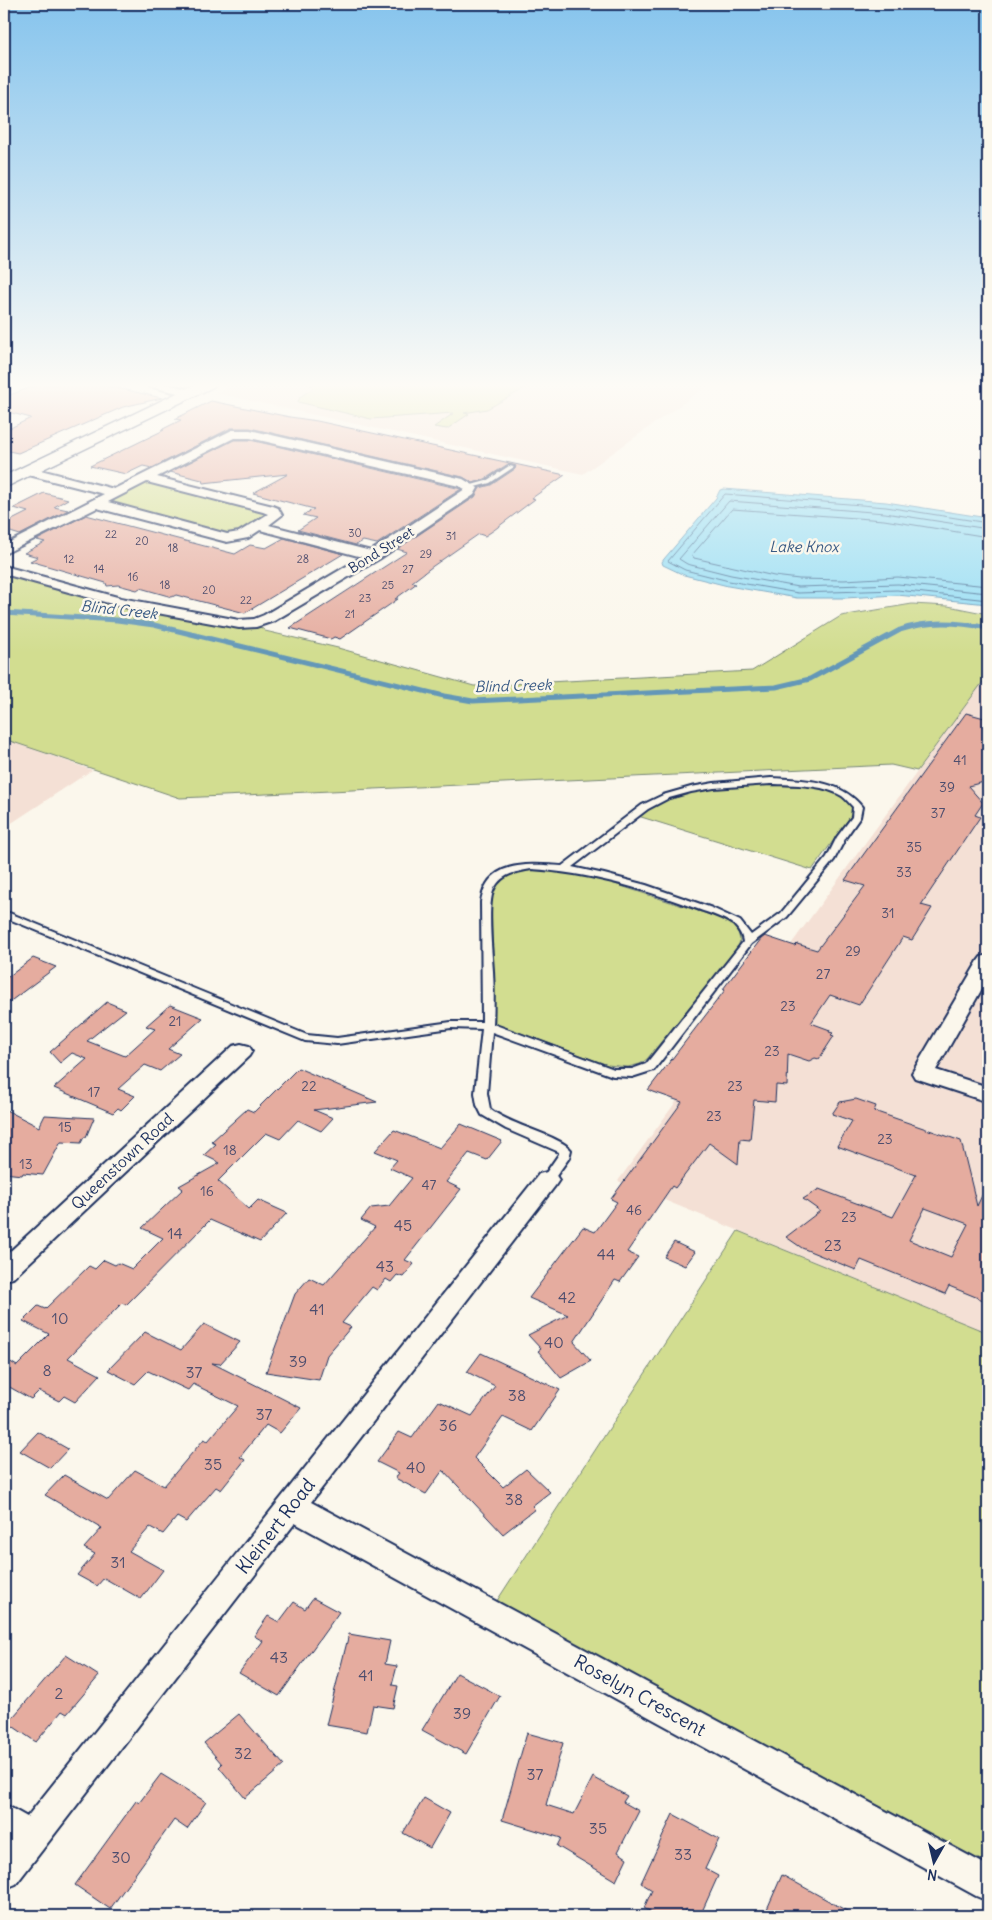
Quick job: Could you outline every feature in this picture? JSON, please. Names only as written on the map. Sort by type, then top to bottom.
[{"type":"main road","points":[[4,483],[23,474]]},
{"type":"street","points":[[57,474],[121,490]]},
{"type":"street","points":[[4,550],[153,474]]},
{"type":"street","points":[[418,474],[471,486]]},
{"type":"street","points":[[95,503],[223,537],[240,536],[273,517],[275,513],[268,509],[145,478]]},
{"type":"street","name":"Bond Street","points":[[4,570],[119,602],[247,624],[269,618],[374,556],[469,492],[471,486]]},
{"type":"street","points":[[258,526],[374,556]]},
{"type":"street","points":[[988,961],[923,1073],[988,1095]]},
{"type":"street","name":"Queenstown Road","points":[[4,1271],[241,1051]]},
{"type":"street","name":"Kleinert Road","points":[[4,1872],[17,1830],[291,1506],[547,1180]]},
{"type":"street","name":"Roselyn Crescent","points":[[291,1506],[988,1884]]},
{"type":"lane","points":[[471,486],[488,482],[501,474]]},
{"type":"lane","points":[[4,914],[305,1038],[337,1041],[450,1025],[487,1026],[612,1072],[629,1074],[643,1071],[650,1067],[748,942],[784,915],[831,858],[842,837],[856,817],[858,807],[851,798],[837,791],[819,785],[781,781],[733,783],[674,793],[645,807],[565,868]]},
{"type":"lane","points":[[547,1180],[565,1155],[566,1150],[496,1120],[486,1112],[482,1104],[481,1094],[488,1012],[486,904],[490,883],[502,872],[512,869],[536,866],[565,868],[625,882],[729,918],[742,926],[748,942]]},
{"type":"shaded area","points":[[988,675],[988,1333],[618,1181]]},
{"type":"shaded area","points":[[4,739],[92,770],[4,828]]},
{"type":"green space","points":[[145,478],[273,511],[236,537],[95,503]]},
{"type":"green space","points":[[4,570],[108,600],[256,623],[265,631],[338,648],[474,686],[752,671],[841,616],[912,604],[948,606],[988,614],[988,675],[917,771],[891,765],[180,798],[4,739]]},
{"type":"green space","points":[[772,784],[816,787],[828,790],[838,793],[853,806],[851,816],[812,870],[638,816],[671,798],[694,790]]},
{"type":"green space","points":[[548,869],[590,876],[726,920],[737,927],[740,940],[738,948],[647,1059],[640,1064],[628,1067],[608,1065],[495,1024],[491,895],[495,886],[506,876],[522,871]]},
{"type":"green space","points":[[738,1231],[988,1333],[988,1884],[489,1613]]},
{"type":"water","name":"Lake Knox","points":[[720,490],[886,502],[988,518],[988,604],[897,595],[797,598],[728,586],[684,575],[663,565],[664,559],[716,498]]},
{"type":"building","points":[[176,474],[395,474],[461,489],[377,544],[363,541],[356,545],[298,530],[316,518],[303,515],[314,509],[253,493],[288,474],[203,483],[202,480]]},
{"type":"building","points":[[448,474],[493,474],[473,483],[463,477]]},
{"type":"building","points":[[508,474],[565,475],[532,498],[535,499],[494,530],[485,536],[479,534],[433,566],[412,582],[417,583],[395,599],[398,599],[340,639],[334,637],[331,639],[290,628],[407,552],[397,549],[475,497],[480,488],[491,485]]},
{"type":"building","points":[[44,493],[68,499],[54,507],[68,510],[20,535],[4,530],[4,524],[28,512],[14,508]]},
{"type":"building","points":[[86,515],[235,554],[250,545],[266,548],[284,538],[343,554],[245,613],[176,595],[172,597],[140,588],[137,590],[118,585],[107,586],[106,583],[30,561],[38,557],[24,553],[45,542],[37,540]]},
{"type":"building","points":[[966,713],[988,719],[988,781],[968,786],[983,803],[975,815],[980,817],[921,905],[932,908],[912,940],[903,937],[859,1005],[830,995],[811,1023],[830,1030],[829,1032],[833,1033],[831,1035],[834,1036],[819,1059],[815,1058],[809,1061],[788,1054],[787,1086],[776,1085],[775,1102],[754,1100],[750,1140],[740,1139],[738,1164],[709,1143],[675,1188],[672,1186],[627,1252],[638,1257],[620,1282],[615,1280],[574,1342],[591,1361],[561,1378],[538,1351],[541,1349],[528,1335],[568,1315],[529,1298],[583,1227],[595,1232],[617,1202],[611,1199],[682,1102],[648,1090],[725,990],[723,989],[761,939],[765,936],[795,946],[797,944],[817,950],[865,886],[845,880]]},
{"type":"building","points":[[33,958],[56,967],[4,1006],[4,980]]},
{"type":"building","points":[[107,1002],[126,1010],[87,1041],[125,1056],[155,1029],[146,1026],[170,1005],[203,1018],[168,1049],[180,1054],[160,1071],[145,1065],[118,1089],[135,1096],[121,1110],[118,1108],[113,1113],[54,1088],[87,1059],[72,1053],[60,1063],[50,1052]]},
{"type":"building","points":[[298,1068],[377,1102],[314,1110],[333,1118],[321,1131],[298,1120],[280,1139],[266,1133],[218,1181],[249,1209],[258,1200],[287,1213],[260,1242],[210,1220],[126,1305],[122,1303],[68,1358],[100,1375],[75,1402],[64,1396],[59,1401],[39,1391],[31,1399],[4,1384],[4,1358],[17,1366],[49,1334],[23,1321],[38,1306],[45,1309],[89,1266],[95,1269],[104,1260],[132,1269],[163,1238],[142,1228],[183,1189],[179,1186],[220,1163],[204,1155],[216,1144],[211,1142],[247,1109],[254,1112]]},
{"type":"building","points":[[856,1099],[876,1106],[874,1111],[961,1141],[977,1206],[988,1183],[988,1302],[949,1286],[945,1294],[861,1260],[856,1270],[802,1248],[786,1237],[820,1211],[803,1199],[819,1189],[893,1217],[916,1175],[837,1146],[852,1121],[832,1114],[840,1102]],"holes":[[[925,1208],[968,1224],[951,1257],[909,1240]]]},
{"type":"building","points":[[4,1109],[39,1127],[45,1115],[94,1118],[86,1137],[84,1137],[81,1143],[61,1142],[43,1175],[23,1173],[22,1175],[4,1173]]},
{"type":"building","points":[[461,1124],[502,1141],[487,1160],[469,1153],[446,1182],[461,1189],[405,1260],[414,1264],[403,1277],[397,1275],[391,1282],[386,1279],[377,1290],[372,1287],[342,1323],[351,1327],[327,1355],[319,1380],[266,1372],[295,1294],[309,1278],[324,1285],[375,1227],[361,1220],[371,1208],[389,1206],[412,1178],[390,1168],[397,1160],[375,1151],[394,1130],[440,1148]]},
{"type":"building","points":[[674,1242],[695,1252],[685,1266],[664,1257]]},
{"type":"building","points":[[204,1324],[240,1342],[220,1364],[212,1363],[301,1408],[280,1433],[266,1425],[240,1457],[245,1460],[221,1490],[216,1487],[186,1522],[177,1517],[163,1534],[150,1527],[129,1551],[163,1570],[141,1599],[104,1578],[97,1586],[77,1575],[95,1554],[84,1548],[102,1528],[45,1495],[64,1475],[108,1500],[135,1470],[164,1486],[204,1439],[208,1441],[238,1406],[193,1384],[188,1390],[148,1371],[135,1384],[108,1370],[145,1332],[181,1350]]},
{"type":"building","points":[[481,1353],[560,1390],[532,1431],[503,1417],[474,1458],[503,1487],[526,1469],[550,1492],[532,1506],[535,1509],[503,1534],[443,1470],[426,1494],[395,1478],[399,1473],[377,1462],[399,1432],[412,1438],[439,1401],[472,1416],[495,1386],[467,1372]]},
{"type":"building","points":[[38,1432],[68,1449],[50,1468],[20,1451]]},
{"type":"building","points":[[313,1598],[339,1612],[279,1696],[239,1673],[263,1641],[254,1636],[268,1616],[279,1622],[294,1602],[305,1609]]},
{"type":"building","points":[[349,1634],[390,1641],[385,1664],[397,1666],[392,1685],[398,1686],[393,1708],[373,1705],[367,1732],[326,1725]]},
{"type":"building","points":[[66,1655],[99,1676],[67,1714],[62,1711],[36,1742],[8,1723]]},
{"type":"building","points":[[457,1673],[500,1696],[466,1754],[422,1730]]},
{"type":"building","points":[[239,1714],[284,1765],[245,1798],[219,1767],[222,1764],[204,1743]]},
{"type":"building","points":[[527,1733],[563,1743],[546,1805],[574,1814],[593,1777],[627,1796],[623,1802],[639,1811],[618,1852],[627,1858],[616,1881],[557,1846],[561,1838],[502,1820]]},
{"type":"building","points":[[161,1774],[206,1802],[187,1829],[174,1820],[110,1909],[75,1885],[136,1801],[139,1803]]},
{"type":"building","points":[[424,1798],[450,1813],[430,1848],[403,1833]]},
{"type":"building","points":[[673,1814],[719,1839],[705,1869],[718,1876],[700,1916],[686,1909],[683,1916],[658,1916],[644,1908],[652,1890],[641,1883]]},
{"type":"building","points":[[782,1875],[856,1916],[764,1916]]},
{"type":"waterway","name":"Blind Creek","points":[[4,613],[117,620],[154,625],[444,696],[473,701],[776,687],[810,679],[900,630],[933,623],[966,624],[988,628]]}]
